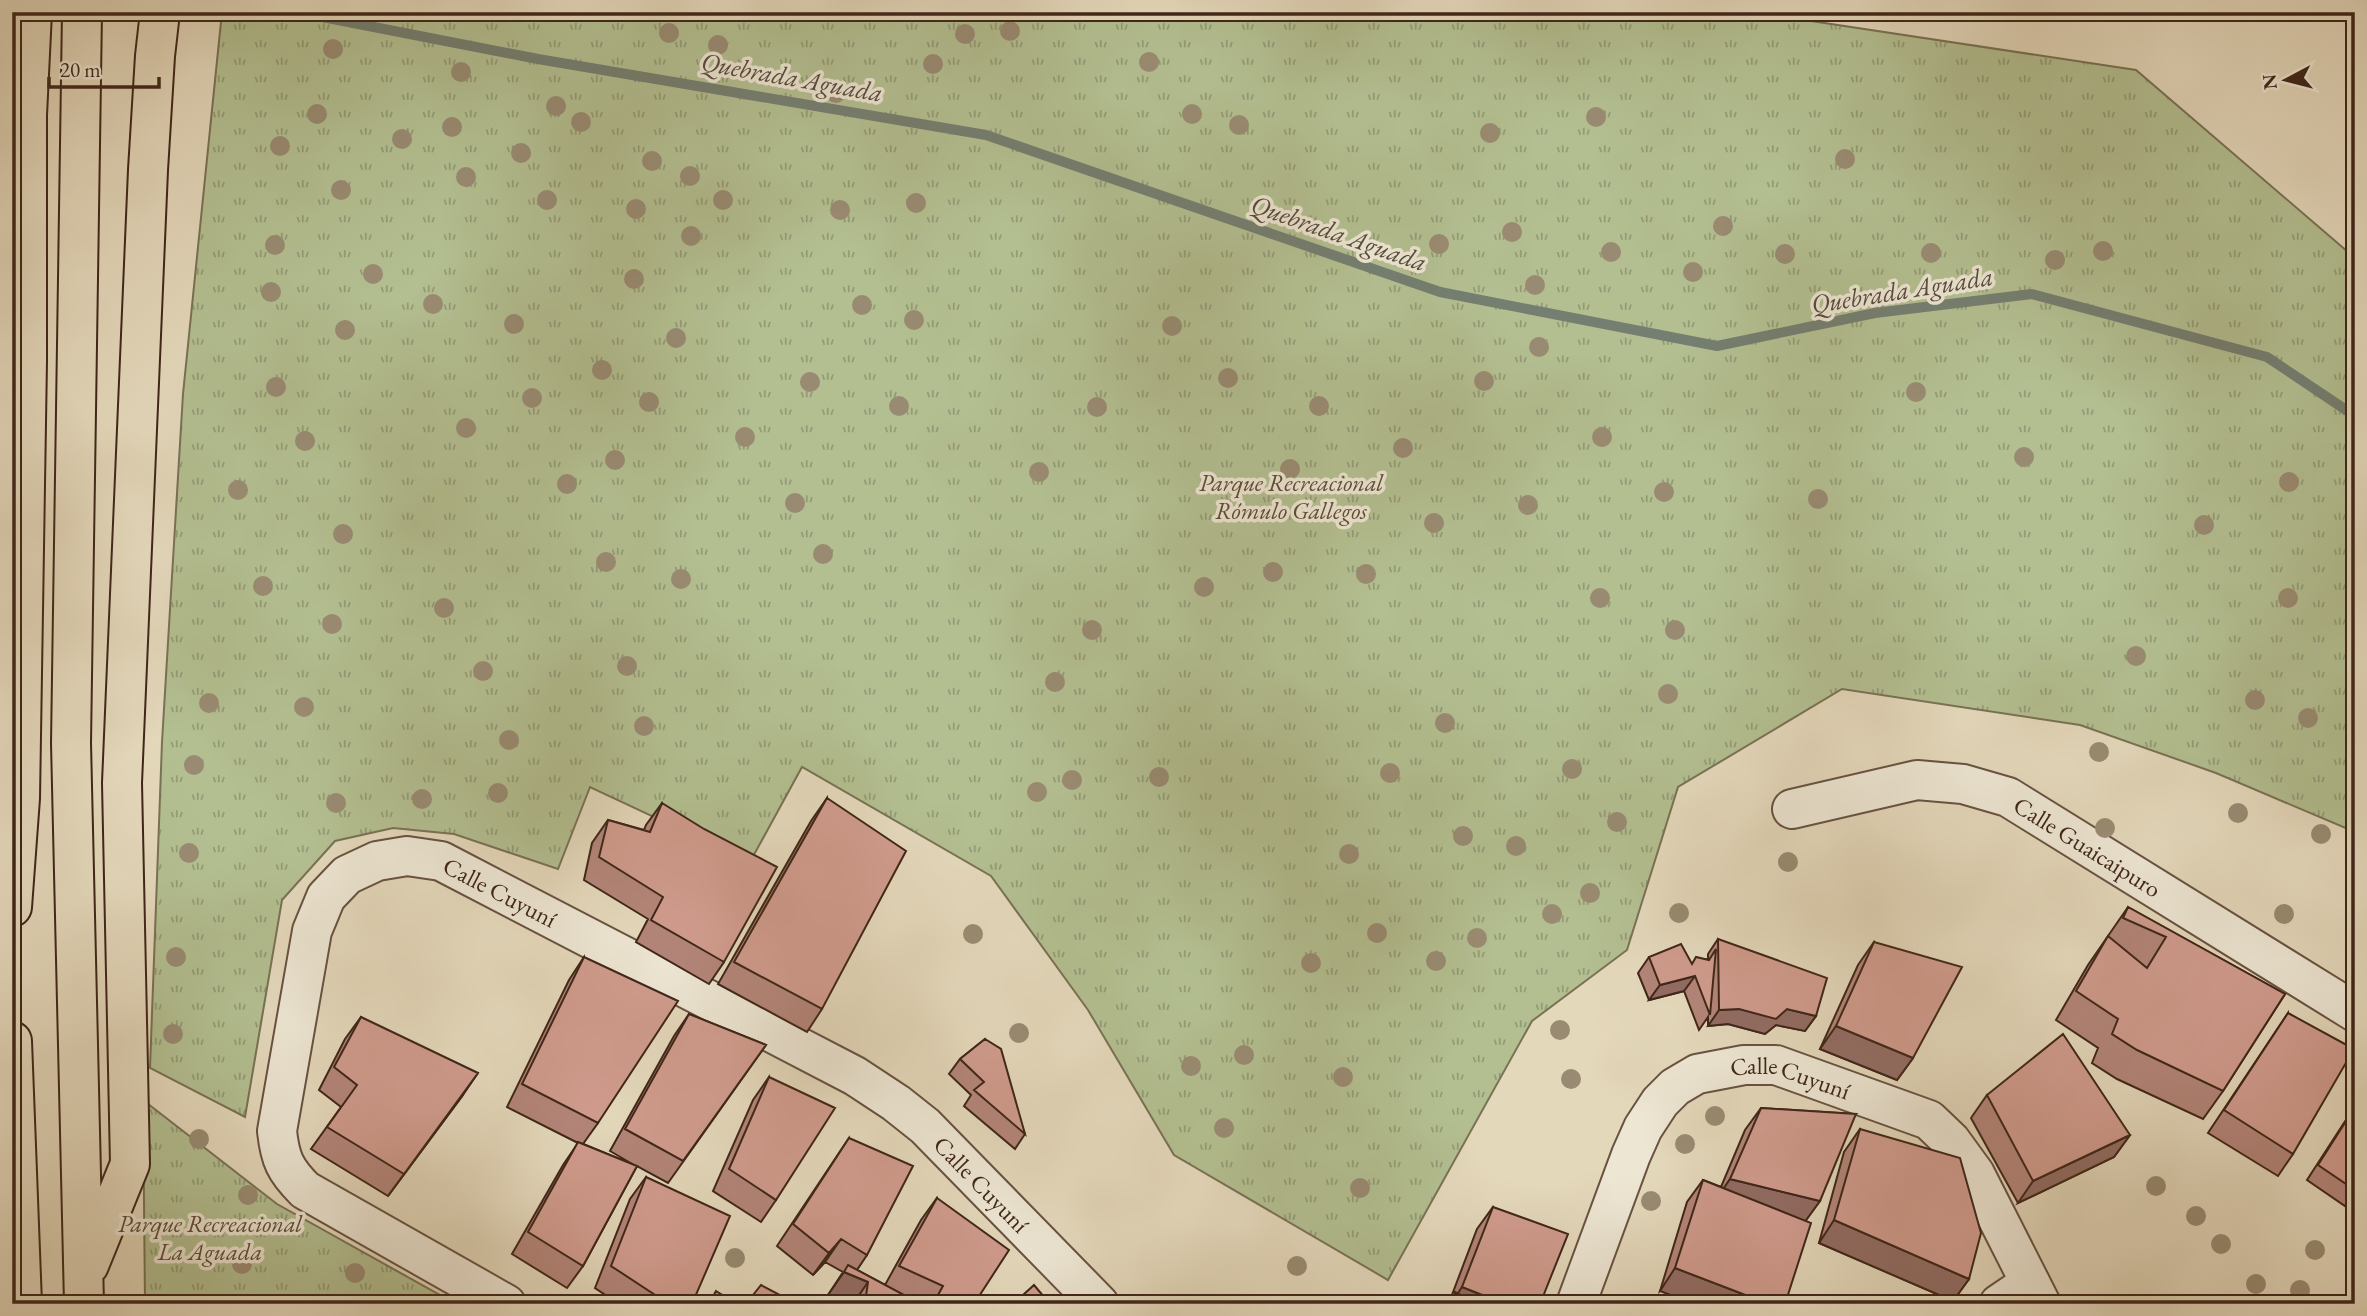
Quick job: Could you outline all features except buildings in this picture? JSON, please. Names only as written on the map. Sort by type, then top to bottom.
[{"type":"highway","points":[[12,907],[20,798],[27,360],[27,116],[32,12]]},
{"type":"highway","points":[[82,12],[71,743],[84,1292]]},
{"type":"highway","points":[[84,1292],[130,1164],[122,783],[147,184],[160,12]]},
{"type":"highway","points":[[12,1041],[22,1304]]},
{"type":"street","name":"Calle Guaicaipuro","points":[[1792,809],[1917,780],[1963,784],[2008,797],[2355,1012]]},
{"type":"street","name":"Calle Cuyuní","points":[[506,1304],[305,1190],[290,1175],[280,1155],[277,1131],[312,931],[326,897],[347,875],[377,861],[407,856],[441,861],[855,1076],[925,1126],[1099,1304]]},
{"type":"street","name":"Calle Cuyuní","points":[[1576,1304],[1631,1155],[1643,1128],[1660,1102],[1675,1087],[1697,1074],[1744,1065],[1776,1065],[1929,1121],[1951,1141],[1975,1174],[2023,1297]]},
{"type":"green space","name":"Parque Recreacional Rómulo Gallegos","points":[[222,12],[1732,12],[1778,16],[2136,70],[2355,258],[2355,832],[2216,773],[2080,725],[1842,689],[1678,787],[1627,950],[1532,1021],[1388,1280],[1174,1155],[1088,1010],[991,876],[802,767],[750,862],[590,787],[558,869],[454,834],[393,828],[335,841],[282,900],[245,1117],[150,1068],[162,742],[183,394]]},
{"type":"green space","name":"Parque Recreacional La Aguada","points":[[143,1100],[277,1204],[456,1304],[145,1304]]},
{"type":"waterway","name":"Quebrada Aguada","points":[[297,12],[538,59],[986,135],[1440,292],[1717,346],[1875,313],[2032,294],[2267,357],[2355,416]]}]
